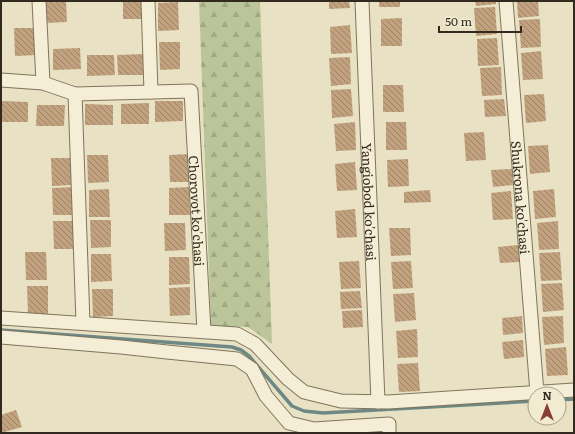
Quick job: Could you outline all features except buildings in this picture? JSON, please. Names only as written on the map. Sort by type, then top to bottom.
[{"type":"street","points":[[39,1],[43,83]]},
{"type":"street","points":[[1,80],[43,83],[75,94],[151,92],[148,1]]},
{"type":"street","name":"Yangiobod ko'chasi","points":[[362,1],[378,402]]},
{"type":"street","name":"Shukrona ko'chasi","points":[[506,1],[536,386]]},
{"type":"street","name":"Chorovot ko'chasi","points":[[151,92],[191,91],[204,331]]},
{"type":"street","points":[[75,94],[83,323]]},
{"type":"street","points":[[1,318],[237,334],[255,344],[288,379],[304,392],[341,401],[378,402],[527,394]]},
{"type":"street","points":[[1,337],[121,346],[237,359],[252,369],[266,396],[289,423],[314,429],[389,424],[390,433]]},
{"type":"green space","points":[[199,1],[260,1],[272,344],[248,327],[211,326]]},
{"type":"waterway","points":[[1,330],[232,347],[241,350],[249,356],[292,406],[304,411],[323,413],[527,401]]},
{"type":"waterway","points":[[567,399],[574,399]]}]
